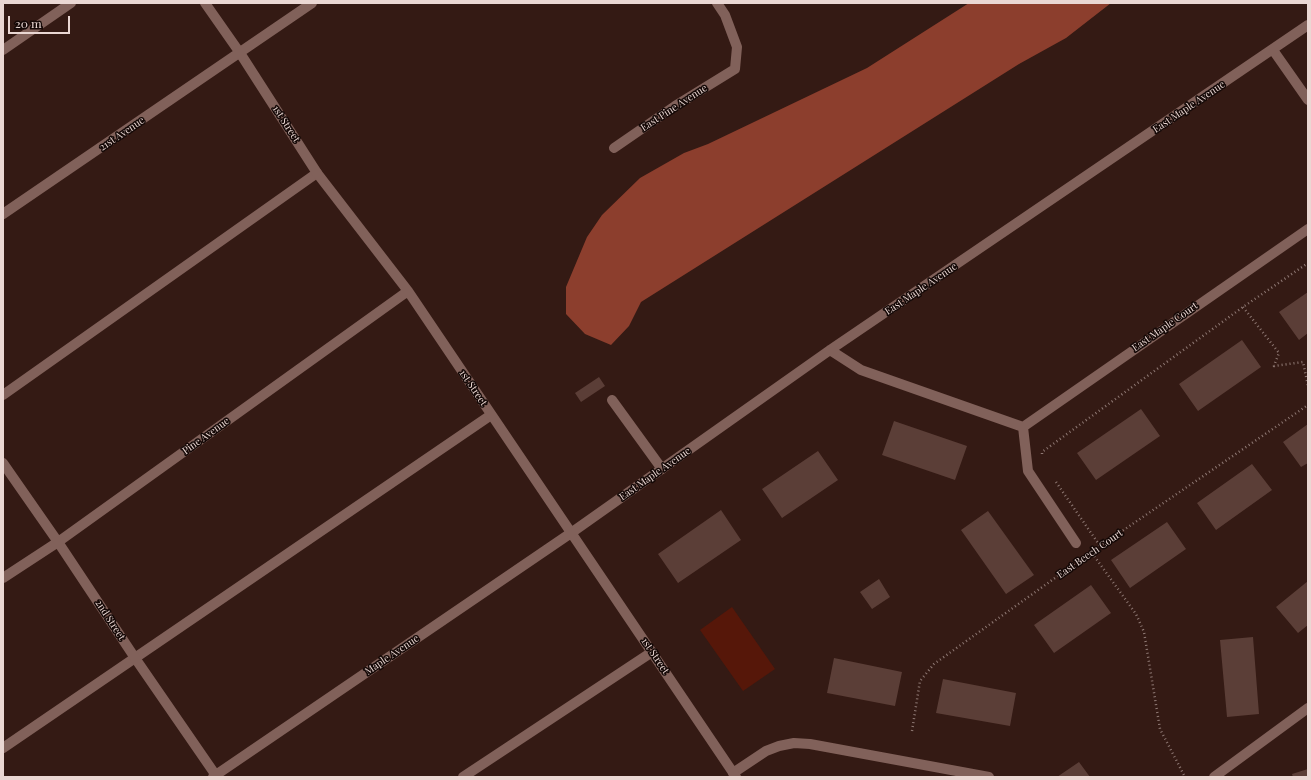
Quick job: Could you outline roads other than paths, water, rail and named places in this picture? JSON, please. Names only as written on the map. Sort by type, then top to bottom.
[{"type":"street","points":[[3,50],[71,3]]},
{"type":"street","name":"1st Street","points":[[205,3],[240,53],[317,173],[408,291],[652,652],[732,776]]},
{"type":"street","name":"21st Avenue","points":[[3,214],[312,3]]},
{"type":"street","name":"East Pine Avenue","points":[[614,148],[675,106],[735,69],[737,47],[725,15],[717,3]]},
{"type":"street","name":"East Maple Avenue","points":[[571,532],[830,350],[1274,50],[1308,25]]},
{"type":"street","points":[[1274,50],[1308,100]]},
{"type":"street","points":[[3,395],[317,173]]},
{"type":"street","name":"East Maple Court","points":[[1023,427],[1308,229]]},
{"type":"street","name":"Pine Avenue","points":[[3,578],[58,542],[408,291]]},
{"type":"street","points":[[830,350],[861,370],[1023,427],[1028,471],[1076,542]]},
{"type":"street","points":[[612,400],[662,469]]},
{"type":"street","points":[[3,748],[491,415]]},
{"type":"street","name":"2nd Street","points":[[3,463],[58,542],[215,776]]},
{"type":"street","name":"Maple Avenue","points":[[215,776],[571,532]]},
{"type":"street","points":[[463,777],[652,652]]},
{"type":"street","points":[[1214,777],[1308,708]]},
{"type":"street","points":[[732,776],[766,751],[779,746],[794,743],[810,744],[989,777]]}]
